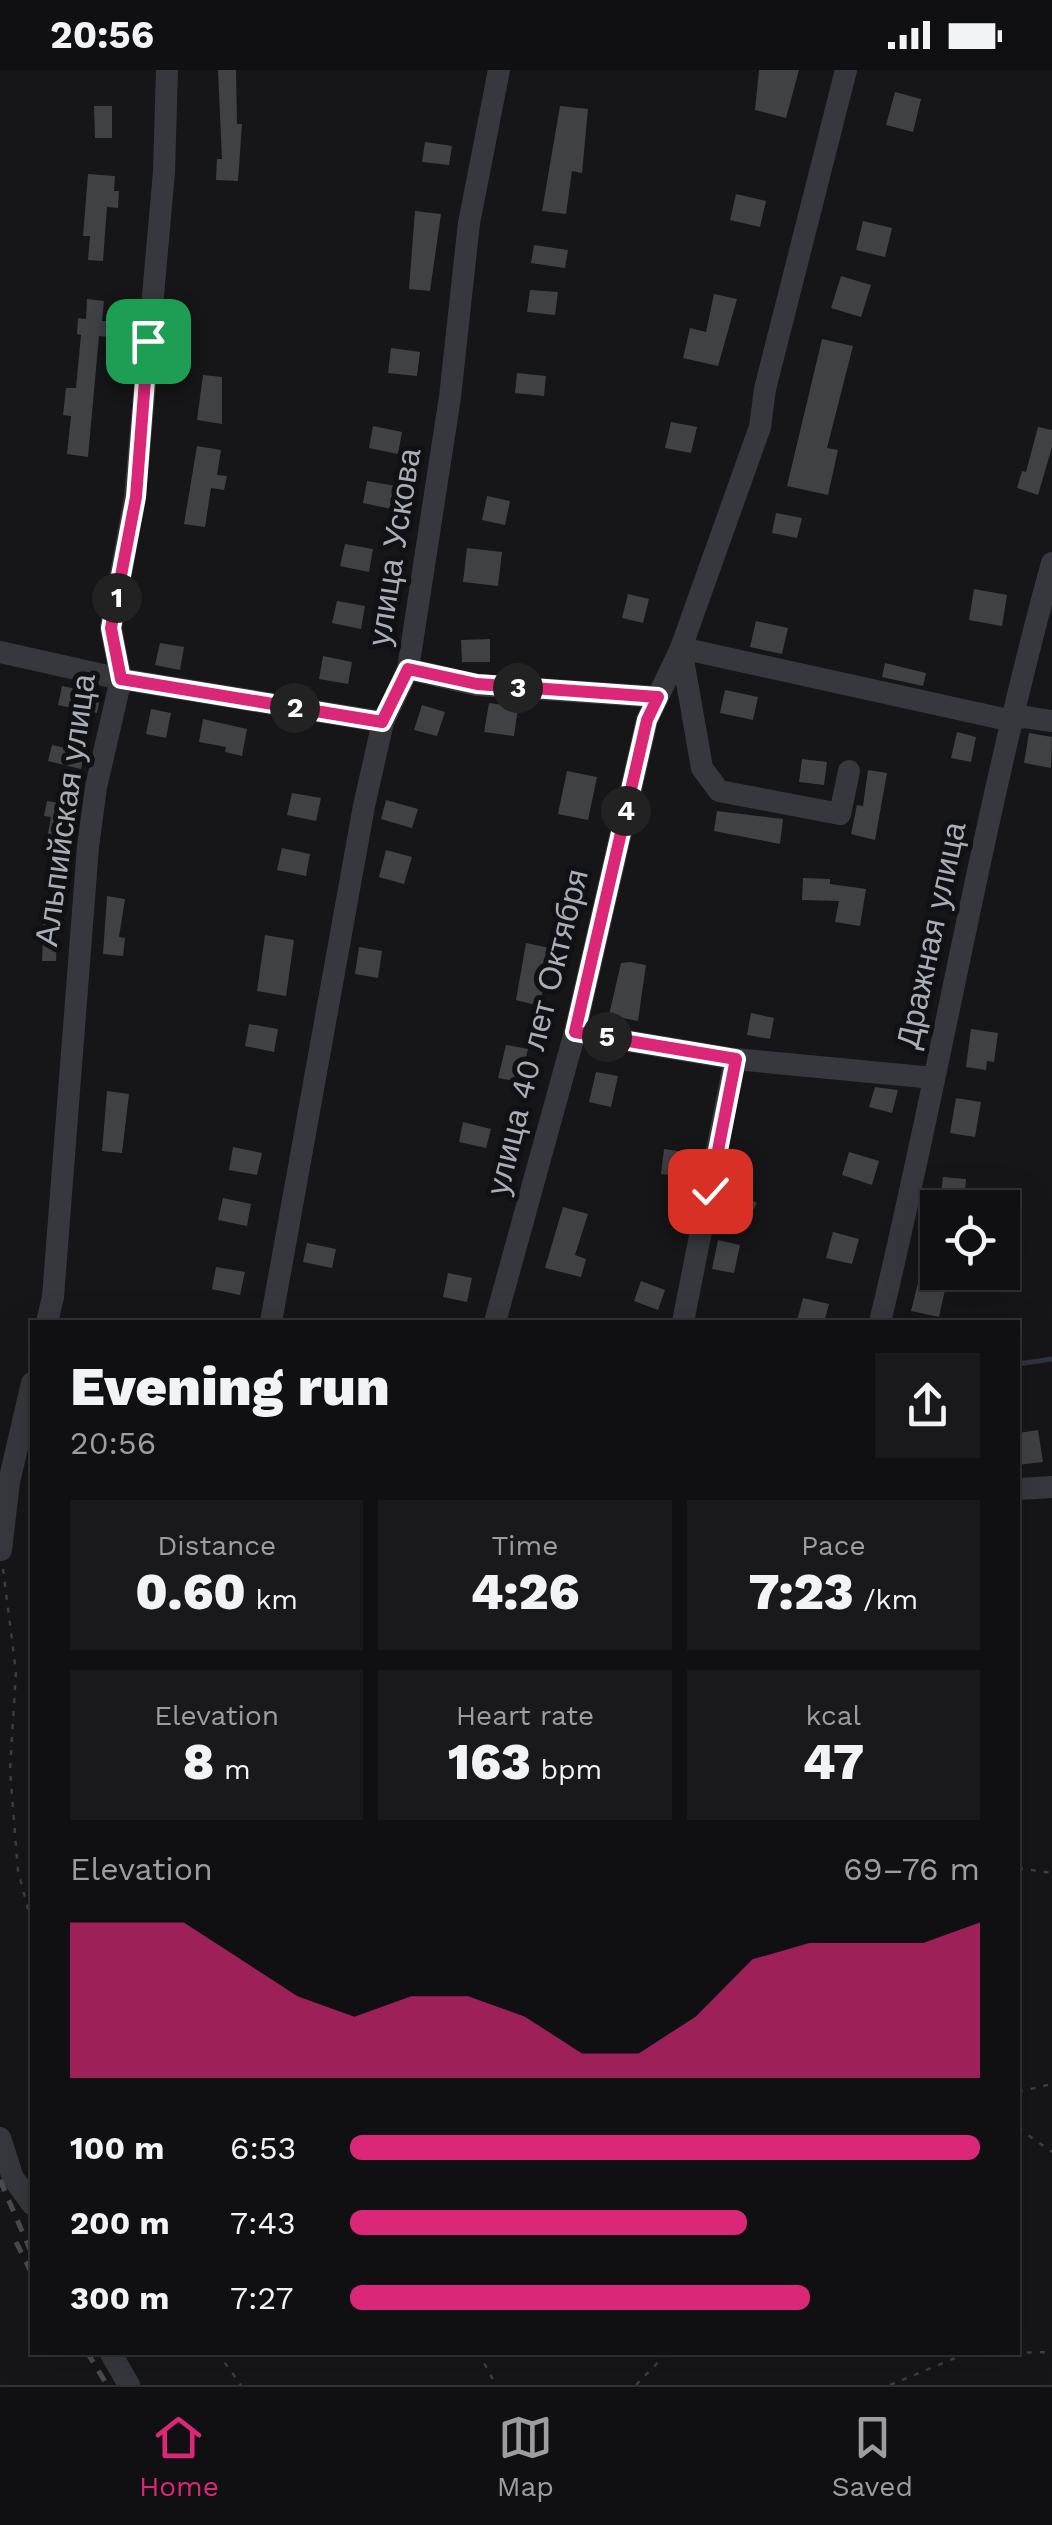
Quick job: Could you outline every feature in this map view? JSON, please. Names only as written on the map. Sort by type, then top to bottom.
[{"type":"street","name":"Альпийская улица","points":[[47,1320],[88,847],[96,786],[121,679],[111,628],[136,497],[164,172],[167,70]]},
{"type":"street","name":"улица Ускова","points":[[272,1320],[382,722],[408,669],[450,397],[469,223],[499,70]]},
{"type":"street","name":"улица 40 лет Октября","points":[[496,1320],[575,1032],[647,720],[682,648],[760,427],[765,389],[846,70]]},
{"type":"street","name":"Дражная улица","points":[[880,1320],[1008,720],[1052,563]]},
{"type":"street","points":[[848,771],[840,814],[719,791],[702,768],[682,648],[1008,720],[1026,716],[1052,720]]},
{"type":"street","points":[[0,652],[121,679],[382,722]]},
{"type":"street","points":[[408,669],[477,684],[658,697]]},
{"type":"street","points":[[575,1032],[736,1059],[934,1078]]},
{"type":"street","points":[[683,1320],[736,1059]]},
{"type":"street","points":[[1,1550],[9,1482],[30,1392]]},
{"type":"street","points":[[1020,1489],[1052,1487]]},
{"type":"street","points":[[0,2138],[13,2178],[30,2201]]},
{"type":"street","points":[[112,2355],[129,2385]]},
{"type":"path","points":[[1,1550],[16,1672],[10,1770],[17,1854],[30,1915]]},
{"type":"path","points":[[1020,1868],[1052,1873]]},
{"type":"path","points":[[1020,2092],[1052,2084]]},
{"type":"path","points":[[1020,2129],[1052,2152]]},
{"type":"path","points":[[1020,2353],[1052,2352]]},
{"type":"path","points":[[219,2355],[240,2385]]},
{"type":"path","points":[[480,2355],[496,2385]]},
{"type":"path","points":[[636,2385],[665,2355]]},
{"type":"path","points":[[890,2385],[963,2355]]},
{"type":"building","points":[[218,70],[236,70],[237,124],[242,124],[238,181],[216,180],[217,159],[222,159]]},
{"type":"building","points":[[759,70],[799,70],[786,118],[755,110]]},
{"type":"building","points":[[895,92],[921,99],[913,132],[886,125]]},
{"type":"building","points":[[94,106],[112,106],[112,138],[95,138]]},
{"type":"building","points":[[560,106],[588,109],[582,173],[572,171],[566,214],[542,211]]},
{"type":"building","points":[[425,142],[452,146],[449,165],[422,162]]},
{"type":"building","points":[[88,174],[115,176],[114,191],[119,191],[118,208],[107,207],[103,261],[88,260],[90,236],[83,236]]},
{"type":"building","points":[[736,194],[766,201],[760,227],[730,220]]},
{"type":"building","points":[[415,211],[441,214],[430,291],[409,289]]},
{"type":"building","points":[[863,221],[892,228],[885,257],[856,250]]},
{"type":"building","points":[[534,245],[568,250],[565,268],[531,263]]},
{"type":"building","points":[[841,276],[871,285],[861,317],[831,308]]},
{"type":"building","points":[[530,290],[558,292],[555,315],[527,312]]},
{"type":"building","points":[[714,294],[737,299],[718,366],[683,358],[690,328],[706,332]]},
{"type":"building","points":[[87,299],[104,301],[102,321],[108,321],[107,337],[99,336],[88,457],[67,454],[71,416],[63,415],[66,388],[76,388],[81,335],[77,334],[78,318],[86,319]]},
{"type":"building","points":[[822,339],[853,346],[827,448],[838,450],[828,495],[787,486]]},
{"type":"building","points":[[391,348],[420,352],[417,376],[388,373]]},
{"type":"building","points":[[517,373],[546,376],[544,396],[515,393]]},
{"type":"building","points":[[203,375],[222,377],[222,424],[197,420]]},
{"type":"building","points":[[671,422],[697,427],[691,453],[665,448]]},
{"type":"building","points":[[373,426],[402,432],[398,454],[369,448]]},
{"type":"building","points":[[1038,427],[1052,430],[1052,447],[1038,495],[1017,488],[1022,471],[1026,472]]},
{"type":"building","points":[[197,446],[221,450],[217,475],[227,476],[224,490],[211,488],[205,527],[184,524]]},
{"type":"building","points":[[367,481],[396,486],[391,509],[363,503]]},
{"type":"building","points":[[487,496],[510,501],[505,525],[482,520]]},
{"type":"building","points":[[776,513],[802,518],[797,538],[772,533]]},
{"type":"building","points":[[345,544],[373,549],[369,572],[340,566]]},
{"type":"building","points":[[467,548],[502,552],[498,586],[463,582]]},
{"type":"building","points":[[974,589],[1007,595],[1002,626],[969,620]]},
{"type":"building","points":[[628,594],[649,599],[643,623],[622,618]]},
{"type":"building","points":[[337,601],[365,606],[361,629],[332,623]]},
{"type":"building","points":[[756,621],[788,628],[782,654],[750,647]]},
{"type":"building","points":[[490,639],[490,662],[462,662],[461,640]]},
{"type":"building","points":[[160,643],[184,647],[180,670],[155,665]]},
{"type":"building","points":[[323,656],[352,662],[348,684],[319,679]]},
{"type":"building","points":[[885,663],[926,673],[923,686],[882,677]]},
{"type":"building","points":[[62,686],[101,694],[97,713],[58,705]]},
{"type":"building","points":[[725,690],[758,697],[753,720],[720,713]]},
{"type":"building","points":[[489,703],[518,707],[514,736],[484,732]]},
{"type":"building","points":[[422,705],[445,712],[437,736],[414,730]]},
{"type":"building","points":[[151,709],[171,713],[166,738],[146,734]]},
{"type":"building","points":[[203,719],[247,729],[242,756],[225,752],[226,747],[199,742]]},
{"type":"building","points":[[957,732],[976,737],[971,762],[951,758]]},
{"type":"building","points":[[1029,733],[1052,737],[1051,768],[1024,763]]},
{"type":"building","points":[[52,745],[84,752],[81,769],[48,761]]},
{"type":"building","points":[[802,759],[827,762],[824,785],[799,782]]},
{"type":"building","points":[[868,770],[887,773],[875,840],[851,834],[857,805],[863,806]]},
{"type":"building","points":[[567,771],[597,777],[588,820],[558,814]]},
{"type":"building","points":[[292,793],[321,798],[316,821],[287,815]]},
{"type":"building","points":[[386,800],[418,809],[412,828],[381,819]]},
{"type":"building","points":[[47,801],[71,805],[66,841],[47,838],[51,817],[44,816]]},
{"type":"building","points":[[717,811],[783,819],[780,844],[714,831]]},
{"type":"building","points":[[282,848],[310,854],[306,876],[277,870]]},
{"type":"building","points":[[386,850],[412,857],[404,884],[379,877]]},
{"type":"building","points":[[803,878],[830,879],[830,884],[866,889],[860,926],[835,922],[839,901],[802,900]]},
{"type":"building","points":[[107,896],[125,899],[119,937],[125,938],[123,956],[103,954]]},
{"type":"building","points":[[44,909],[58,909],[56,961],[42,961]]},
{"type":"building","points":[[265,935],[294,940],[286,996],[257,991]]},
{"type":"building","points":[[526,943],[549,948],[540,1006],[516,1000]]},
{"type":"building","points":[[359,947],[382,951],[378,978],[355,974]]},
{"type":"building","points":[[621,963],[646,965],[638,1021],[609,1015]]},
{"type":"building","points":[[751,1013],[774,1018],[770,1039],[747,1035]]},
{"type":"building","points":[[249,1024],[278,1029],[274,1052],[245,1046]]},
{"type":"building","points":[[971,1029],[998,1033],[994,1062],[987,1061],[986,1070],[966,1067]]},
{"type":"building","points":[[506,1045],[528,1049],[520,1082],[498,1078]]},
{"type":"building","points":[[596,1072],[618,1076],[611,1107],[589,1102]]},
{"type":"building","points":[[875,1087],[898,1090],[892,1113],[869,1107]]},
{"type":"building","points":[[107,1091],[129,1094],[122,1153],[102,1151]]},
{"type":"building","points":[[956,1098],[981,1102],[975,1137],[950,1133]]},
{"type":"building","points":[[463,1122],[491,1129],[486,1148],[459,1142]]},
{"type":"building","points":[[233,1147],[262,1153],[257,1175],[229,1170]]},
{"type":"building","points":[[664,1149],[697,1154],[694,1178],[661,1174]]},
{"type":"building","points":[[849,1152],[879,1161],[872,1185],[842,1175]]},
{"type":"building","points":[[943,1177],[966,1179],[965,1190],[941,1190]]},
{"type":"building","points":[[734,1191],[757,1203],[746,1223],[723,1211]]},
{"type":"building","points":[[223,1198],[251,1204],[247,1226],[218,1220]]},
{"type":"building","points":[[563,1207],[588,1214],[575,1255],[586,1259],[581,1277],[545,1268]]},
{"type":"building","points":[[833,1232],[859,1239],[852,1264],[826,1258]]},
{"type":"building","points":[[718,1240],[740,1245],[734,1273],[712,1269]]},
{"type":"building","points":[[307,1243],[336,1249],[332,1268],[303,1262]]},
{"type":"building","points":[[216,1267],[245,1272],[240,1295],[212,1289]]},
{"type":"building","points":[[448,1273],[472,1278],[467,1302],[443,1297]]},
{"type":"building","points":[[920,1275],[920,1290],[945,1290],[939,1317],[911,1311]]},
{"type":"building","points":[[641,1281],[665,1290],[658,1310],[634,1301]]},
{"type":"building","points":[[803,1298],[829,1304],[825,1320],[797,1320]]},
{"type":"building","points":[[1038,1430],[1043,1462],[1020,1465],[1020,1433]]},
{"type":"waterway","points":[[1020,1364],[1052,1359]]},
{"type":"railway","points":[[0,2180],[30,2249]]},
{"type":"railway","points":[[16,2242],[30,2270]]},
{"type":"railway","points":[[89,2355],[107,2385]]},
{"type":"route","points":[[148,341],[136,497],[111,628],[121,679],[382,722],[408,669],[477,684],[616,697],[658,697],[647,720],[575,1032],[736,1059],[710,1191]]}]
